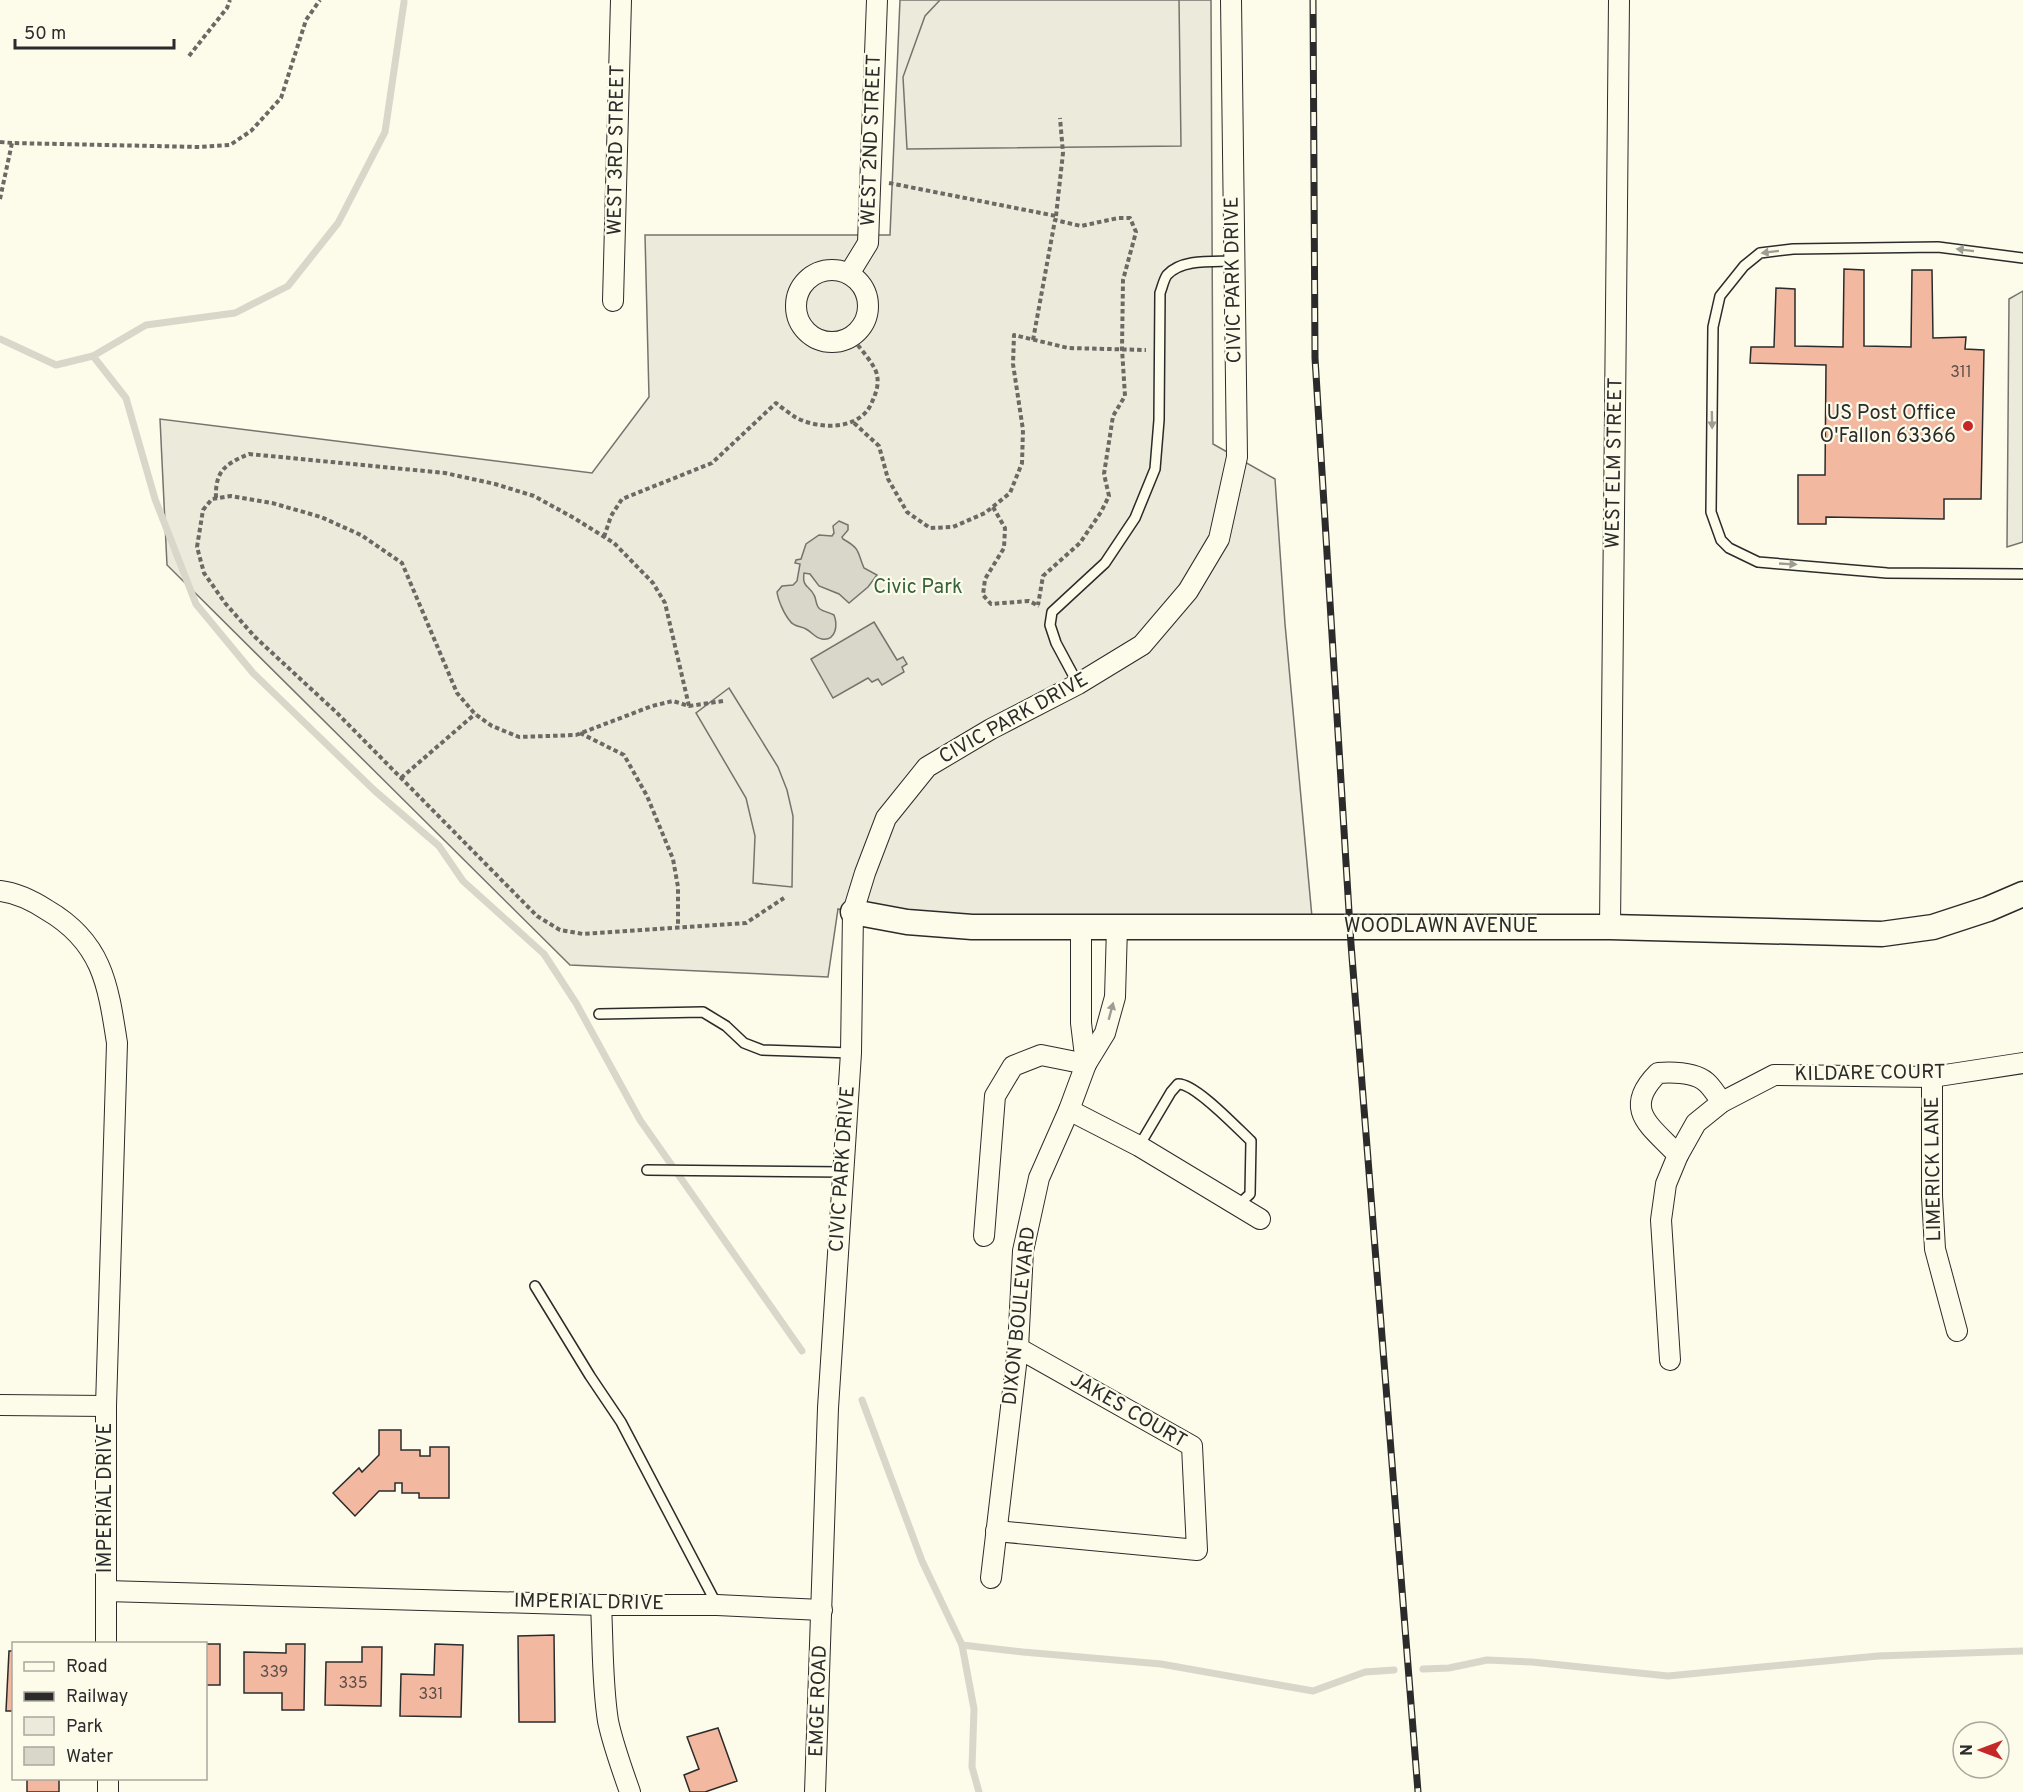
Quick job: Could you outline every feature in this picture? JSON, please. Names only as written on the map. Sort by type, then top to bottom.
[{"type":"street","name":"WEST 3RD STREET","points":[[614,301],[621,0]]},
{"type":"street","name":"WEST 2ND STREET","points":[[849,274],[868,243],[877,0]]},
{"type":"street","name":"CIVIC PARK DRIVE","points":[[822,1610],[828,1408],[851,1053],[853,912],[886,818],[927,767],[991,729],[1078,684],[1142,645],[1188,591],[1219,538],[1237,457],[1231,0]]},
{"type":"street","name":"WEST ELM STREET","points":[[1610,927],[1619,0]]},
{"type":"street","points":[[839,270],[859,282],[866,292],[868,305],[866,317],[851,337],[839,342],[827,342],[805,331],[798,320],[796,298],[807,279],[817,273],[839,270]]},
{"type":"street","name":"IMPERIAL DRIVE","points":[[0,891],[31,901],[56,915],[77,931],[95,954],[110,997],[117,1042],[106,1406],[106,1591],[601,1605],[717,1605],[822,1610]]},
{"type":"street","name":"WOODLAWN AVENUE","points":[[853,912],[907,922],[972,927],[1610,927],[1882,934],[1933,927],[1988,909],[2023,894]]},
{"type":"street","name":"DIXON BOULEVARD","points":[[1081,926],[1081,1023],[1086,1064]]},
{"type":"street","name":"DIXON BOULEVARD","points":[[991,1578],[1018,1348],[1023,1251],[1036,1189],[1086,1064],[1105,1033],[1115,997],[1117,927]]},
{"type":"street","points":[[984,1236],[994,1096],[1013,1066],[1041,1055],[1086,1064]]},
{"type":"street","name":"KILDARE COURT","points":[[1670,1360],[1661,1220],[1666,1184],[1678,1155],[1696,1124],[1722,1102],[1774,1075],[1932,1077],[2023,1063]]},
{"type":"street","points":[[1678,1155],[1646,1122],[1640,1104],[1646,1086],[1658,1073],[1672,1072],[1692,1076],[1706,1082],[1722,1102]]},
{"type":"street","name":"LIMERICK LANE","points":[[1932,1077],[1932,1196],[1935,1249],[1958,1331]]},
{"type":"street","points":[[1069,1110],[1139,1146],[1260,1219]]},
{"type":"street","name":"JAKES COURT","points":[[996,1531],[1197,1550],[1192,1446],[1018,1348]]},
{"type":"street","points":[[0,1405],[106,1406]]},
{"type":"street","points":[[106,1591],[106,1642]]},
{"type":"street","points":[[601,1605],[605,1691],[609,1722],[630,1792]]},
{"type":"street","name":"EMGE ROAD","points":[[815,1792],[822,1610]]},
{"type":"lane","points":[[2023,258],[1938,247],[1793,249],[1760,253],[1744,266],[1720,296],[1713,327],[1711,512],[1721,540],[1729,548],[1758,562],[1887,573],[2023,574]]},
{"type":"lane","points":[[1078,684],[1056,643],[1050,625],[1052,612],[1105,563],[1135,518],[1155,469],[1159,420],[1160,293],[1167,275],[1179,267],[1197,263],[1234,261]]},
{"type":"lane","points":[[599,1014],[703,1012],[726,1026],[744,1043],[762,1050],[851,1053]]},
{"type":"lane","points":[[1139,1146],[1171,1092],[1178,1084],[1188,1086],[1208,1100],[1251,1141],[1250,1194],[1238,1205]]},
{"type":"lane","points":[[647,1170],[843,1173]]},
{"type":"lane","points":[[535,1286],[621,1422],[717,1605]]},
{"type":"path","points":[[189,56],[227,8],[230,0]]},
{"type":"path","points":[[0,142],[200,147],[230,145],[251,131],[281,98],[306,20],[320,0]]},
{"type":"path","points":[[1034,340],[1055,218],[1063,153],[1060,118]]},
{"type":"path","points":[[0,199],[12,142]]},
{"type":"path","points":[[872,180],[1055,218],[1081,226],[1118,218],[1130,218],[1136,231],[1123,280],[1122,349],[1125,396],[1113,416],[1104,474],[1108,496],[1101,512],[1080,543],[1043,576],[1038,605]]},
{"type":"path","points":[[854,423],[879,446],[888,479],[907,512],[930,528],[953,527],[985,513],[1010,493],[1023,463],[1023,430],[1013,364],[1014,335],[1068,348],[1160,350]]},
{"type":"path","points":[[604,537],[611,516],[622,499],[712,463],[776,403],[796,418],[834,426],[854,423],[870,409],[877,389],[877,373],[851,337]]},
{"type":"path","points":[[216,498],[215,484],[229,462],[249,454],[444,473],[495,484],[534,496],[614,543],[653,583],[665,603],[689,706]]},
{"type":"path","points":[[723,701],[689,706],[673,701],[652,706],[580,733],[519,737],[492,726],[475,714],[457,693],[402,563],[361,535],[321,517],[262,501],[231,496],[216,498],[212,499],[203,510],[197,547],[204,573],[225,603],[255,638],[336,712],[537,916],[560,930],[583,934],[746,922],[784,898]]},
{"type":"path","points":[[993,507],[1005,528],[1004,549],[985,579],[983,595],[991,604],[1029,601],[1052,612]]},
{"type":"path","points":[[401,778],[475,714]]},
{"type":"path","points":[[580,733],[624,755],[647,796],[673,859],[678,887],[678,927]]},
{"type":"green space","name":"Civic Park","points":[[900,0],[1211,0],[1213,444],[1275,479],[1285,624],[1313,928],[907,922],[838,909],[828,977],[570,965],[167,565],[160,419],[592,473],[649,397],[645,235],[890,235]]},
{"type":"shaded area","points":[[940,0],[1179,0],[1181,146],[907,149],[903,77],[925,16]]},
{"type":"shaded area","points":[[2023,291],[2023,542],[2007,547],[2009,299]]},
{"type":"shaded area","points":[[729,688],[778,767],[787,790],[793,816],[792,887],[753,883],[755,836],[746,798],[696,713]]},
{"type":"water","points":[[839,521],[848,525],[843,539],[856,548],[864,568],[877,575],[868,587],[849,603],[839,594],[819,586],[810,574],[804,573],[805,584],[814,595],[818,607],[834,615],[835,632],[830,638],[822,639],[792,623],[782,607],[777,592],[782,586],[793,585],[797,581],[800,564],[795,563],[796,560],[801,559],[806,544],[819,535],[832,536],[833,526]]},
{"type":"water","points":[[874,622],[897,660],[903,657],[907,664],[902,667],[904,672],[882,685],[878,679],[872,682],[868,678],[833,698],[811,659]]},
{"type":"building","points":[[1844,269],[1864,270],[1864,346],[1911,347],[1912,270],[1932,270],[1933,338],[1966,337],[1965,349],[1984,350],[1981,499],[1944,499],[1944,519],[1826,517],[1826,524],[1798,524],[1798,475],[1825,475],[1826,365],[1750,363],[1751,347],[1774,347],[1776,288],[1795,289],[1795,346],[1843,347]]},
{"type":"building","points":[[379,1430],[401,1430],[401,1450],[420,1450],[420,1456],[430,1456],[430,1447],[449,1447],[449,1498],[419,1498],[419,1493],[402,1493],[402,1483],[395,1483],[395,1491],[379,1491],[355,1516],[333,1493],[359,1468],[362,1472],[379,1455]]},
{"type":"building","points":[[554,1635],[555,1722],[519,1722],[518,1636]]},
{"type":"building","points":[[207,1644],[220,1644],[220,1685],[207,1685]]},
{"type":"building","points":[[286,1644],[305,1644],[304,1710],[282,1710],[282,1693],[244,1693],[244,1652],[286,1653]]},
{"type":"building","points":[[435,1644],[463,1645],[461,1717],[400,1716],[401,1674],[434,1675]]},
{"type":"building","points":[[362,1647],[382,1647],[381,1706],[325,1705],[326,1662],[362,1662]]},
{"type":"building","points":[[9,1651],[12,1651],[12,1711],[6,1711]]},
{"type":"building","points":[[718,1728],[737,1781],[705,1792],[690,1792],[684,1775],[699,1769],[687,1737]]},
{"type":"building","points":[[27,1780],[59,1780],[59,1792],[27,1792]]},
{"type":"waterway","points":[[0,339],[56,365],[93,356],[146,325],[235,313],[288,286],[338,223],[385,132],[404,2]]},
{"type":"waterway","points":[[93,356],[126,398],[155,499],[196,604],[253,673],[375,791],[439,846],[463,881],[544,954],[576,1003],[640,1120],[802,1351]]},
{"type":"waterway","points":[[862,1400],[922,1561],[962,1645],[974,1709],[972,1767],[979,1792]]},
{"type":"waterway","points":[[962,1645],[1161,1664],[1313,1691],[1365,1672],[1394,1670]]},
{"type":"waterway","points":[[1423,1669],[1449,1668],[1487,1660],[1532,1662],[1668,1676],[1878,1656],[2023,1651]]},
{"type":"railway","points":[[1313,0],[1315,358],[1351,944],[1418,1792]]},
{"type":"place","name":"US Post Office O'Fallon 63366","points":[[1968,426]]}]
